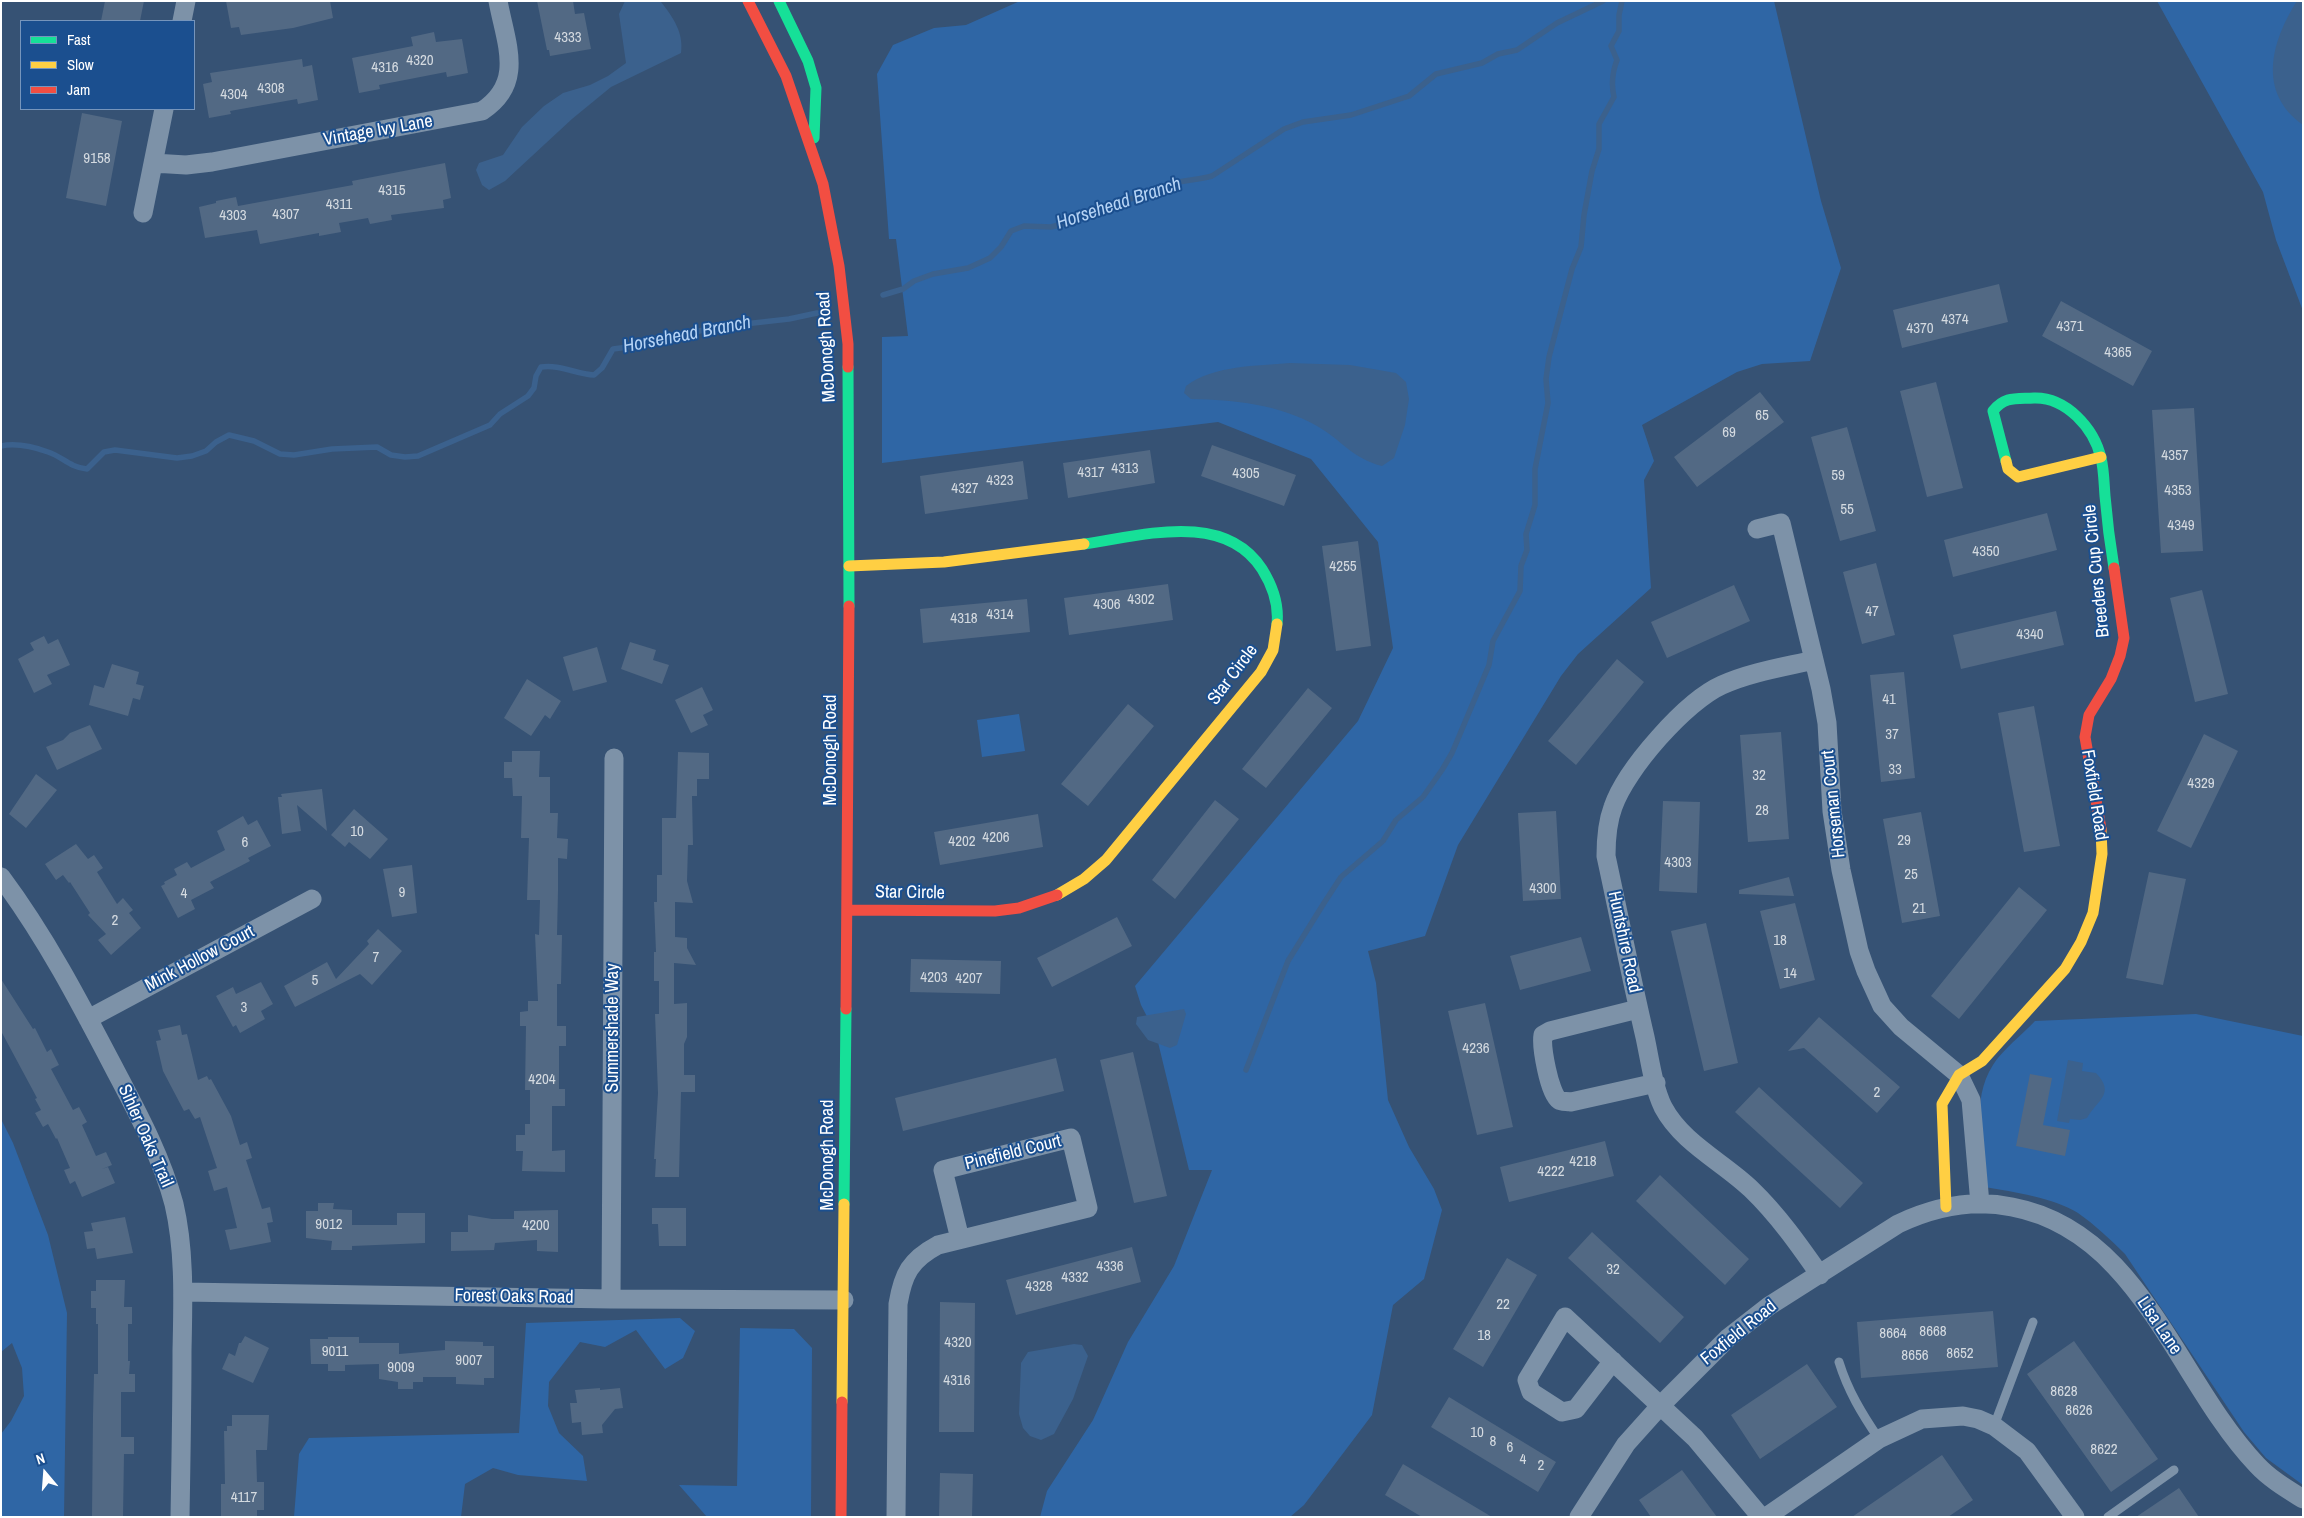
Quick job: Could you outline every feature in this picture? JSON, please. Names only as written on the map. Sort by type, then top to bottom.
[{"type":"street","points":[[182,20],[186,1]]},
{"type":"street","name":"Vintage Ivy Lane","points":[[154,163],[186,165],[212,162],[482,111],[502,93],[508,82],[510,64],[498,1]]},
{"type":"street","name":"McDonogh Road","points":[[748,1],[786,76],[823,184],[839,266],[848,344],[847,910],[841,1517]]},
{"type":"street","points":[[779,1],[808,61],[816,88],[814,156]]},
{"type":"street","points":[[143,213],[164,110]]},
{"type":"street","name":"Breeders Cup Circle","points":[[2102,457],[2018,477],[2008,469],[1992,411],[2000,402],[2028,397],[2045,398],[2062,405],[2086,424],[2102,457],[2109,538],[2121,606],[2124,638],[2120,656],[2111,679]]},
{"type":"street","name":"Horseman Court","points":[[1757,529],[1781,523],[1827,723],[1832,811],[1841,870],[1866,972],[1882,1006],[1901,1026],[1959,1075]]},
{"type":"street","name":"Star Circle","points":[[847,910],[993,912],[1043,902],[1066,891],[1088,876],[1106,860],[1261,672],[1273,650],[1278,614],[1269,580],[1258,563],[1243,548],[1227,538],[1206,533],[1184,531],[1164,533],[944,562],[849,566]]},
{"type":"street","name":"Huntshire Road","points":[[1814,660],[1745,676],[1721,685],[1682,712],[1623,785],[1613,807],[1607,832],[1606,856],[1638,1009],[1663,1107],[1676,1125],[1694,1143],[1750,1188],[1791,1234],[1820,1275]]},
{"type":"street","name":"Foxfield Road","points":[[1946,1207],[1942,1104],[1959,1075],[1982,1061],[2065,969],[2081,942],[2093,913],[2102,854],[2101,824],[2085,737],[2089,715],[2111,679]]},
{"type":"street","name":"Summershade Way","points":[[611,1299],[614,758]]},
{"type":"street","name":"Sihler Oaks Trail","points":[[1,878],[21,905],[88,1019],[144,1126],[160,1162],[174,1205],[183,1292],[180,1517]]},
{"type":"street","name":"Mink Hollow Court","points":[[88,1019],[312,899]]},
{"type":"street","points":[[1638,1009],[1550,1031],[1543,1035],[1541,1044],[1554,1094],[1561,1101],[1571,1102],[1656,1083]]},
{"type":"street","points":[[1959,1075],[1971,1100],[1980,1204]]},
{"type":"street","name":"Pinefield Court","points":[[896,1517],[898,1304],[901,1285],[909,1267],[924,1253],[938,1245],[1088,1208],[1071,1138],[943,1170],[960,1239]]},
{"type":"street","name":"Foxfield Road","points":[[1579,1517],[1626,1444],[1661,1405],[1728,1338],[1770,1306],[1898,1224],[1921,1213],[1946,1207],[1980,1204]]},
{"type":"street","name":"Lisa Lane","points":[[1980,1204],[1999,1204],[2025,1209],[2058,1221],[2091,1242],[2115,1264],[2136,1292],[2236,1440],[2258,1466],[2284,1487],[2303,1499]]},
{"type":"street","name":"Forest Oaks Road","points":[[183,1292],[611,1299],[844,1300]]},
{"type":"street","points":[[1613,1361],[1576,1409],[1562,1412],[1532,1392],[1527,1380],[1565,1317],[1613,1361],[1661,1405],[1695,1438],[1761,1517]]},
{"type":"street","points":[[1766,1517],[1880,1439],[1922,1420],[1962,1416],[1978,1419],[1994,1426],[2027,1451],[2075,1517]]},
{"type":"lane","points":[[1994,1426],[2033,1322]]},
{"type":"lane","points":[[1839,1362],[1846,1385],[1856,1404],[1880,1439]]},
{"type":"lane","points":[[2108,1517],[2174,1470]]},
{"type":"shaded area","points":[[625,1],[661,2],[673,19],[679,32],[681,53],[611,87],[572,119],[505,181],[489,190],[482,185],[476,170],[479,163],[503,155],[522,127],[544,106],[563,93],[590,85],[608,76],[626,63],[619,14]]},
{"type":"shaded area","points":[[1020,1],[1774,1],[1821,201],[1841,268],[1810,361],[1762,364],[1737,372],[1642,425],[1654,461],[1644,480],[1651,588],[1578,654],[1561,676],[1458,845],[1425,936],[1368,951],[1376,983],[1388,1100],[1409,1147],[1434,1189],[1442,1210],[1424,1279],[1393,1305],[1372,1415],[1304,1505],[1290,1517],[1040,1517],[1047,1491],[1093,1420],[1128,1342],[1174,1266],[1212,1170],[1189,1170],[1156,1034],[1141,1005],[1135,986],[1358,721],[1393,648],[1378,542],[1311,459],[1218,422],[882,463],[882,337],[908,336],[896,239],[889,239],[877,74],[893,45],[934,28],[966,25]]},
{"type":"shaded area","points":[[2157,1],[2303,1],[2303,311],[2276,240],[2263,192]]},
{"type":"shaded area","points":[[2297,1],[2303,1],[2303,125],[2288,112],[2279,97],[2274,82],[2273,66],[2280,33]]},
{"type":"shaded area","points":[[1290,363],[1350,365],[1396,373],[1406,382],[1409,399],[1405,425],[1394,458],[1382,466],[1371,463],[1354,454],[1317,426],[1272,408],[1240,402],[1191,399],[1184,393],[1186,386],[1197,379],[1223,370]]},
{"type":"shaded area","points":[[1019,714],[1025,751],[982,757],[977,720]]},
{"type":"shaded area","points":[[1184,1009],[1186,1014],[1177,1045],[1170,1048],[1148,1040],[1136,1024],[1137,1017]]},
{"type":"shaded area","points":[[2196,1014],[2303,1036],[2303,1485],[2266,1458],[2244,1432],[2125,1254],[2108,1238],[2078,1213],[2057,1203],[2033,1196],[1985,1187],[1980,1109],[1986,1079],[1993,1065],[2002,1054],[2035,1021]]},
{"type":"shaded area","points":[[2068,1060],[2083,1063],[2082,1071],[2096,1073],[2102,1080],[2105,1092],[2087,1118],[2080,1120],[2070,1119],[2069,1123],[2057,1121]]},
{"type":"shaded area","points":[[1,1119],[13,1143],[48,1235],[67,1313],[64,1517],[1,1517],[1,1434],[11,1421],[24,1396],[22,1368],[12,1343],[1,1352]]},
{"type":"shaded area","points":[[680,1318],[695,1331],[683,1358],[665,1369],[636,1330],[605,1347],[580,1342],[549,1382],[548,1406],[559,1433],[583,1456],[587,1481],[518,1475],[493,1468],[465,1484],[461,1517],[294,1517],[299,1454],[309,1438],[519,1433],[526,1323]]},
{"type":"shaded area","points":[[740,1328],[794,1329],[812,1348],[811,1517],[707,1517],[679,1485],[737,1486]]},
{"type":"shaded area","points":[[1074,1344],[1082,1345],[1088,1356],[1073,1399],[1054,1434],[1041,1440],[1030,1436],[1023,1428],[1019,1414],[1021,1363],[1028,1352]]},
{"type":"building","points":[[105,1],[144,1],[140,20],[101,20]]},
{"type":"building","points":[[226,1],[330,1],[333,18],[293,28],[241,35],[239,27],[231,28]]},
{"type":"building","points":[[537,1],[573,1],[575,14],[584,13],[591,49],[550,56],[549,50],[547,50]]},
{"type":"building","points":[[434,32],[436,42],[462,39],[468,73],[447,77],[446,72],[379,85],[380,89],[359,93],[352,58],[413,46],[411,37]]},
{"type":"building","points":[[302,59],[303,67],[312,65],[318,100],[298,104],[297,99],[230,111],[231,114],[209,118],[203,84],[212,82],[210,73]]},
{"type":"building","points":[[82,113],[122,121],[106,206],[66,198]]},
{"type":"building","points":[[445,163],[451,198],[443,200],[444,208],[391,215],[392,220],[370,224],[368,218],[339,223],[341,232],[319,236],[319,233],[260,244],[257,230],[205,238],[199,207],[216,203],[216,201],[236,197],[238,206],[353,185],[352,181]]},
{"type":"building","points":[[1999,284],[2008,322],[1902,348],[1893,310]]},
{"type":"building","points":[[2061,301],[2152,351],[2133,386],[2042,336]]},
{"type":"building","points":[[1936,382],[1963,488],[1927,497],[1900,391]]},
{"type":"building","points":[[1760,392],[1784,422],[1697,487],[1674,457]]},
{"type":"building","points":[[2194,408],[2203,551],[2161,553],[2152,410]]},
{"type":"building","points":[[1847,427],[1876,531],[1840,541],[1811,437]]},
{"type":"building","points":[[1212,445],[1296,475],[1284,506],[1201,476]]},
{"type":"building","points":[[1150,450],[1155,483],[1068,498],[1063,463]]},
{"type":"building","points":[[1023,461],[1028,499],[925,514],[920,476]]},
{"type":"building","points":[[2047,513],[2057,550],[1953,577],[1944,540]]},
{"type":"building","points":[[1358,541],[1371,646],[1336,651],[1322,546]]},
{"type":"building","points":[[1876,563],[1895,635],[1862,644],[1843,572]]},
{"type":"building","points":[[1168,584],[1173,620],[1069,635],[1064,598]]},
{"type":"building","points":[[1734,585],[1750,621],[1667,658],[1651,622]]},
{"type":"building","points":[[2202,590],[2228,694],[2195,702],[2170,598]]},
{"type":"building","points":[[1027,599],[1030,632],[923,643],[920,609]]},
{"type":"building","points":[[2056,611],[2064,645],[1961,669],[1953,635]]},
{"type":"building","points":[[44,636],[48,644],[58,639],[70,665],[47,675],[52,684],[34,693],[18,659],[34,650],[30,643]]},
{"type":"building","points":[[630,642],[656,650],[653,660],[669,665],[662,684],[621,669]]},
{"type":"building","points":[[597,647],[607,682],[573,691],[563,657]]},
{"type":"building","points":[[1617,659],[1644,682],[1576,765],[1548,741]]},
{"type":"building","points":[[112,664],[139,672],[136,684],[144,686],[140,700],[133,698],[128,716],[89,705],[94,685],[104,688]]},
{"type":"building","points":[[1904,672],[1915,778],[1881,782],[1870,675]]},
{"type":"building","points":[[527,679],[561,701],[550,719],[545,715],[531,736],[504,718]]},
{"type":"building","points":[[702,687],[713,710],[703,715],[708,725],[691,733],[675,700]]},
{"type":"building","points":[[1308,688],[1332,708],[1266,788],[1242,769]]},
{"type":"building","points":[[1128,704],[1154,726],[1088,806],[1061,784]]},
{"type":"building","points":[[2034,706],[2060,846],[2024,852],[1998,713]]},
{"type":"building","points":[[90,725],[102,749],[57,770],[46,747],[63,740],[70,733]]},
{"type":"building","points":[[1781,732],[1789,839],[1748,842],[1740,735]]},
{"type":"building","points":[[2204,734],[2238,751],[2191,848],[2157,831]]},
{"type":"building","points":[[512,751],[540,751],[539,777],[550,777],[550,813],[558,813],[557,838],[568,839],[567,859],[558,858],[557,935],[562,935],[561,984],[557,984],[557,1026],[566,1026],[566,1046],[559,1046],[559,1089],[565,1089],[565,1106],[552,1106],[552,1151],[565,1150],[565,1172],[522,1171],[523,1151],[516,1151],[516,1135],[525,1135],[525,1124],[530,1124],[530,1090],[525,1090],[526,1026],[520,1026],[520,1012],[528,1011],[528,1001],[538,1001],[535,934],[539,935],[540,900],[527,900],[529,838],[521,838],[522,796],[513,796],[512,778],[504,778],[504,762],[512,762]]},
{"type":"building","points":[[678,752],[709,753],[709,779],[697,779],[697,796],[692,796],[693,845],[688,845],[687,881],[693,903],[675,902],[675,937],[687,938],[687,948],[696,965],[674,963],[674,1004],[687,1003],[684,1075],[695,1075],[695,1092],[681,1092],[679,1177],[655,1177],[656,1159],[654,1159],[658,1093],[655,1014],[659,1014],[659,981],[654,981],[654,952],[656,952],[654,902],[657,902],[657,875],[662,875],[662,818],[676,818]]},
{"type":"building","points":[[36,774],[57,790],[26,828],[9,814]]},
{"type":"building","points":[[322,789],[327,831],[297,805],[301,831],[282,834],[278,797],[282,797],[281,794]]},
{"type":"building","points":[[1215,800],[1239,819],[1175,899],[1152,880]]},
{"type":"building","points":[[1663,801],[1700,802],[1697,893],[1659,891]]},
{"type":"building","points":[[354,809],[388,839],[370,859],[349,842],[345,847],[331,835]]},
{"type":"building","points":[[1556,811],[1561,899],[1523,901],[1518,813]]},
{"type":"building","points":[[1921,812],[1940,916],[1902,923],[1883,819]]},
{"type":"building","points":[[1038,814],[1043,847],[940,865],[934,832]]},
{"type":"building","points":[[243,816],[248,825],[257,820],[271,846],[248,858],[250,861],[210,882],[214,888],[191,900],[195,909],[178,918],[161,886],[165,884],[164,882],[177,875],[174,869],[187,862],[191,868],[225,850],[217,831]]},
{"type":"building","points":[[76,844],[88,859],[94,855],[103,868],[97,872],[117,904],[123,898],[133,910],[129,913],[141,928],[111,955],[98,940],[106,934],[88,915],[90,913],[70,882],[63,875],[56,880],[45,864]]},
{"type":"building","points":[[412,865],[417,913],[392,917],[383,869]]},
{"type":"building","points":[[2149,872],[2186,879],[2163,985],[2126,978]]},
{"type":"building","points":[[1789,877],[1794,896],[1739,894],[1739,890]]},
{"type":"building","points":[[2019,887],[2047,910],[1959,1019],[1931,996]]},
{"type":"building","points":[[1795,903],[1815,980],[1780,989],[1760,911]]},
{"type":"building","points":[[1117,917],[1132,946],[1052,987],[1037,958]]},
{"type":"building","points":[[1706,923],[1738,1063],[1704,1071],[1671,931]]},
{"type":"building","points":[[378,929],[402,951],[372,985],[360,974],[295,1007],[284,986],[327,962],[336,979],[369,944],[367,941]]},
{"type":"building","points":[[1581,937],[1591,971],[1520,990],[1510,956]]},
{"type":"building","points":[[911,959],[1001,961],[1000,994],[910,992]]},
{"type":"building","points":[[1,979],[33,1029],[35,1028],[47,1052],[51,1049],[59,1065],[51,1069],[73,1110],[79,1107],[87,1122],[82,1125],[96,1156],[106,1152],[112,1165],[102,1169],[108,1167],[115,1183],[82,1197],[75,1181],[70,1184],[64,1170],[70,1168],[57,1138],[48,1124],[43,1127],[35,1113],[41,1110],[35,1099],[37,1098],[1,1031]]},
{"type":"building","points":[[261,982],[273,1004],[261,1011],[265,1019],[240,1033],[236,1025],[233,1027],[216,996],[233,987],[236,994]]},
{"type":"building","points":[[1485,1003],[1513,1127],[1477,1135],[1448,1011]]},
{"type":"building","points":[[1819,1017],[1900,1087],[1877,1113],[1804,1048],[1788,1051]]},
{"type":"building","points":[[180,1025],[182,1035],[187,1034],[198,1080],[207,1076],[209,1080],[211,1079],[231,1116],[240,1145],[247,1142],[252,1158],[246,1160],[262,1209],[270,1207],[273,1222],[267,1223],[271,1242],[230,1250],[225,1230],[237,1228],[227,1187],[214,1191],[208,1171],[217,1168],[200,1117],[195,1119],[189,1109],[184,1111],[163,1071],[156,1041],[161,1040],[158,1030]]},
{"type":"building","points":[[1133,1052],[1167,1196],[1134,1203],[1100,1060]]},
{"type":"building","points":[[1056,1058],[1064,1091],[903,1131],[895,1098]]},
{"type":"building","points":[[2030,1074],[2052,1078],[2043,1125],[2070,1130],[2065,1156],[2016,1146]]},
{"type":"building","points":[[1759,1087],[1863,1183],[1840,1208],[1735,1112]]},
{"type":"building","points":[[1605,1141],[1614,1176],[1509,1202],[1500,1167]]},
{"type":"building","points":[[1660,1175],[1749,1259],[1725,1285],[1636,1201]]},
{"type":"building","points":[[318,1203],[334,1203],[333,1209],[352,1210],[352,1225],[397,1225],[397,1213],[425,1213],[425,1243],[352,1246],[352,1250],[331,1250],[332,1241],[306,1238],[306,1211],[318,1211]]},
{"type":"building","points":[[652,1208],[686,1208],[686,1246],[659,1246],[658,1224],[652,1224]]},
{"type":"building","points":[[558,1210],[558,1252],[537,1251],[537,1240],[495,1243],[494,1250],[451,1251],[451,1232],[468,1232],[468,1215],[492,1219],[514,1219],[514,1211]]},
{"type":"building","points":[[125,1217],[133,1253],[97,1259],[95,1248],[87,1249],[84,1232],[93,1231],[91,1223]]},
{"type":"building","points":[[1592,1232],[1684,1317],[1660,1343],[1568,1258]]},
{"type":"building","points":[[1132,1247],[1141,1282],[1016,1315],[1006,1280]]},
{"type":"building","points":[[1507,1258],[1537,1275],[1483,1367],[1453,1349]]},
{"type":"building","points":[[96,1280],[125,1280],[124,1307],[132,1307],[132,1324],[128,1324],[128,1361],[130,1361],[129,1374],[135,1374],[135,1392],[121,1392],[121,1437],[134,1437],[134,1454],[124,1454],[123,1517],[92,1517],[94,1374],[98,1374],[98,1324],[96,1324],[96,1308],[91,1308],[91,1291],[96,1291]]},
{"type":"building","points":[[940,1302],[975,1303],[974,1432],[939,1432]]},
{"type":"building","points":[[1993,1311],[1998,1367],[1861,1378],[1857,1322]]},
{"type":"building","points":[[245,1336],[269,1348],[253,1383],[222,1369],[229,1353],[235,1356],[239,1343],[241,1343]]},
{"type":"building","points":[[328,1337],[359,1337],[359,1343],[399,1343],[399,1354],[445,1350],[445,1341],[483,1342],[483,1346],[494,1346],[494,1378],[484,1378],[484,1385],[456,1384],[456,1377],[423,1377],[423,1382],[413,1382],[413,1389],[398,1389],[398,1382],[379,1379],[379,1364],[345,1365],[345,1371],[328,1371],[328,1364],[311,1364],[310,1339],[328,1339]]},
{"type":"building","points":[[2074,1341],[2158,1459],[2111,1492],[2027,1374]]},
{"type":"building","points":[[1807,1364],[1837,1407],[1760,1459],[1731,1415]]},
{"type":"building","points":[[600,1388],[600,1390],[620,1388],[623,1408],[615,1409],[602,1425],[603,1433],[582,1435],[581,1422],[572,1423],[570,1403],[577,1403],[575,1390]]},
{"type":"building","points":[[1449,1397],[1556,1462],[1538,1492],[1431,1427]]},
{"type":"building","points":[[232,1415],[269,1415],[267,1450],[256,1450],[257,1482],[264,1482],[264,1510],[257,1510],[257,1517],[221,1517],[221,1484],[225,1484],[224,1431],[227,1431],[227,1426],[232,1426]]},
{"type":"building","points":[[1942,1455],[1973,1500],[1948,1517],[1852,1517]]},
{"type":"building","points":[[1403,1464],[1492,1517],[1422,1517],[1385,1495]]},
{"type":"building","points":[[1682,1470],[1717,1517],[1651,1517],[1639,1500]]},
{"type":"building","points":[[940,1473],[973,1474],[972,1517],[939,1517]]},
{"type":"building","points":[[2179,1488],[2199,1517],[2136,1517]]},
{"type":"waterway","name":"Horsehead Branch","points":[[883,295],[903,289],[914,281],[933,274],[968,268],[990,258],[1001,247],[1011,231],[1024,226],[1051,227],[1070,222],[1170,184],[1212,176],[1284,129],[1303,122],[1351,115],[1409,96],[1436,74],[1482,63],[1498,54],[1517,50],[1557,23],[1603,1]]},
{"type":"waterway","points":[[1246,1070],[1288,961],[1324,903],[1341,877],[1383,841],[1396,820],[1423,797],[1452,753],[1489,665],[1493,641],[1520,591],[1521,566],[1527,550],[1526,534],[1535,505],[1535,469],[1548,403],[1546,379],[1549,357],[1572,269],[1581,247],[1584,215],[1592,171],[1599,149],[1599,124],[1614,97],[1612,78],[1617,60],[1611,46],[1619,31],[1619,15],[1622,1]]},
{"type":"waterway","name":"Horsehead Branch","points":[[1,446],[18,445],[37,449],[53,454],[75,466],[87,469],[104,452],[115,450],[177,458],[192,456],[206,451],[216,442],[229,435],[254,441],[280,454],[294,455],[332,449],[377,447],[391,455],[418,456],[490,425],[500,414],[528,396],[534,388],[536,376],[541,367],[548,366],[594,375],[602,368],[613,349],[643,345],[657,340],[718,327],[789,319],[817,313]]},
{"type":"traffic: fast","points":[[779,1],[808,61],[816,88],[814,138]]},
{"type":"traffic: fast","points":[[848,367],[849,606]]},
{"type":"traffic: fast","points":[[2006,461],[1993,411],[1997,406],[2006,401],[2016,399],[2046,399],[2057,403],[2077,416],[2092,436],[2101,458],[2114,568]]},
{"type":"traffic: fast","points":[[1084,544],[1131,536],[1180,531],[1204,533],[1226,539],[1246,551],[1262,569],[1274,595],[1277,624]]},
{"type":"traffic: fast","points":[[844,1204],[846,1009]]},
{"type":"traffic: slow","points":[[2006,461],[2008,469],[2018,477],[2101,457]]},
{"type":"traffic: slow","points":[[849,566],[944,562],[1084,544]]},
{"type":"traffic: slow","points":[[1057,895],[1084,879],[1106,860],[1261,672],[1273,650],[1277,624]]},
{"type":"traffic: slow","points":[[1946,1207],[1942,1104],[1959,1075],[1982,1061],[2065,969],[2081,942],[2093,913],[2102,854],[2101,829]]},
{"type":"traffic: slow","points":[[842,1402],[844,1204]]},
{"type":"traffic: jam","points":[[748,1],[786,76],[823,184],[839,266],[848,344],[848,367]]},
{"type":"traffic: jam","points":[[2101,829],[2085,737],[2089,715],[2111,679],[2120,656],[2124,638],[2114,568]]},
{"type":"traffic: jam","points":[[846,1009],[849,606]]},
{"type":"traffic: jam","points":[[847,910],[995,911],[1019,908],[1057,895]]},
{"type":"traffic: jam","points":[[841,1517],[842,1402]]}]
